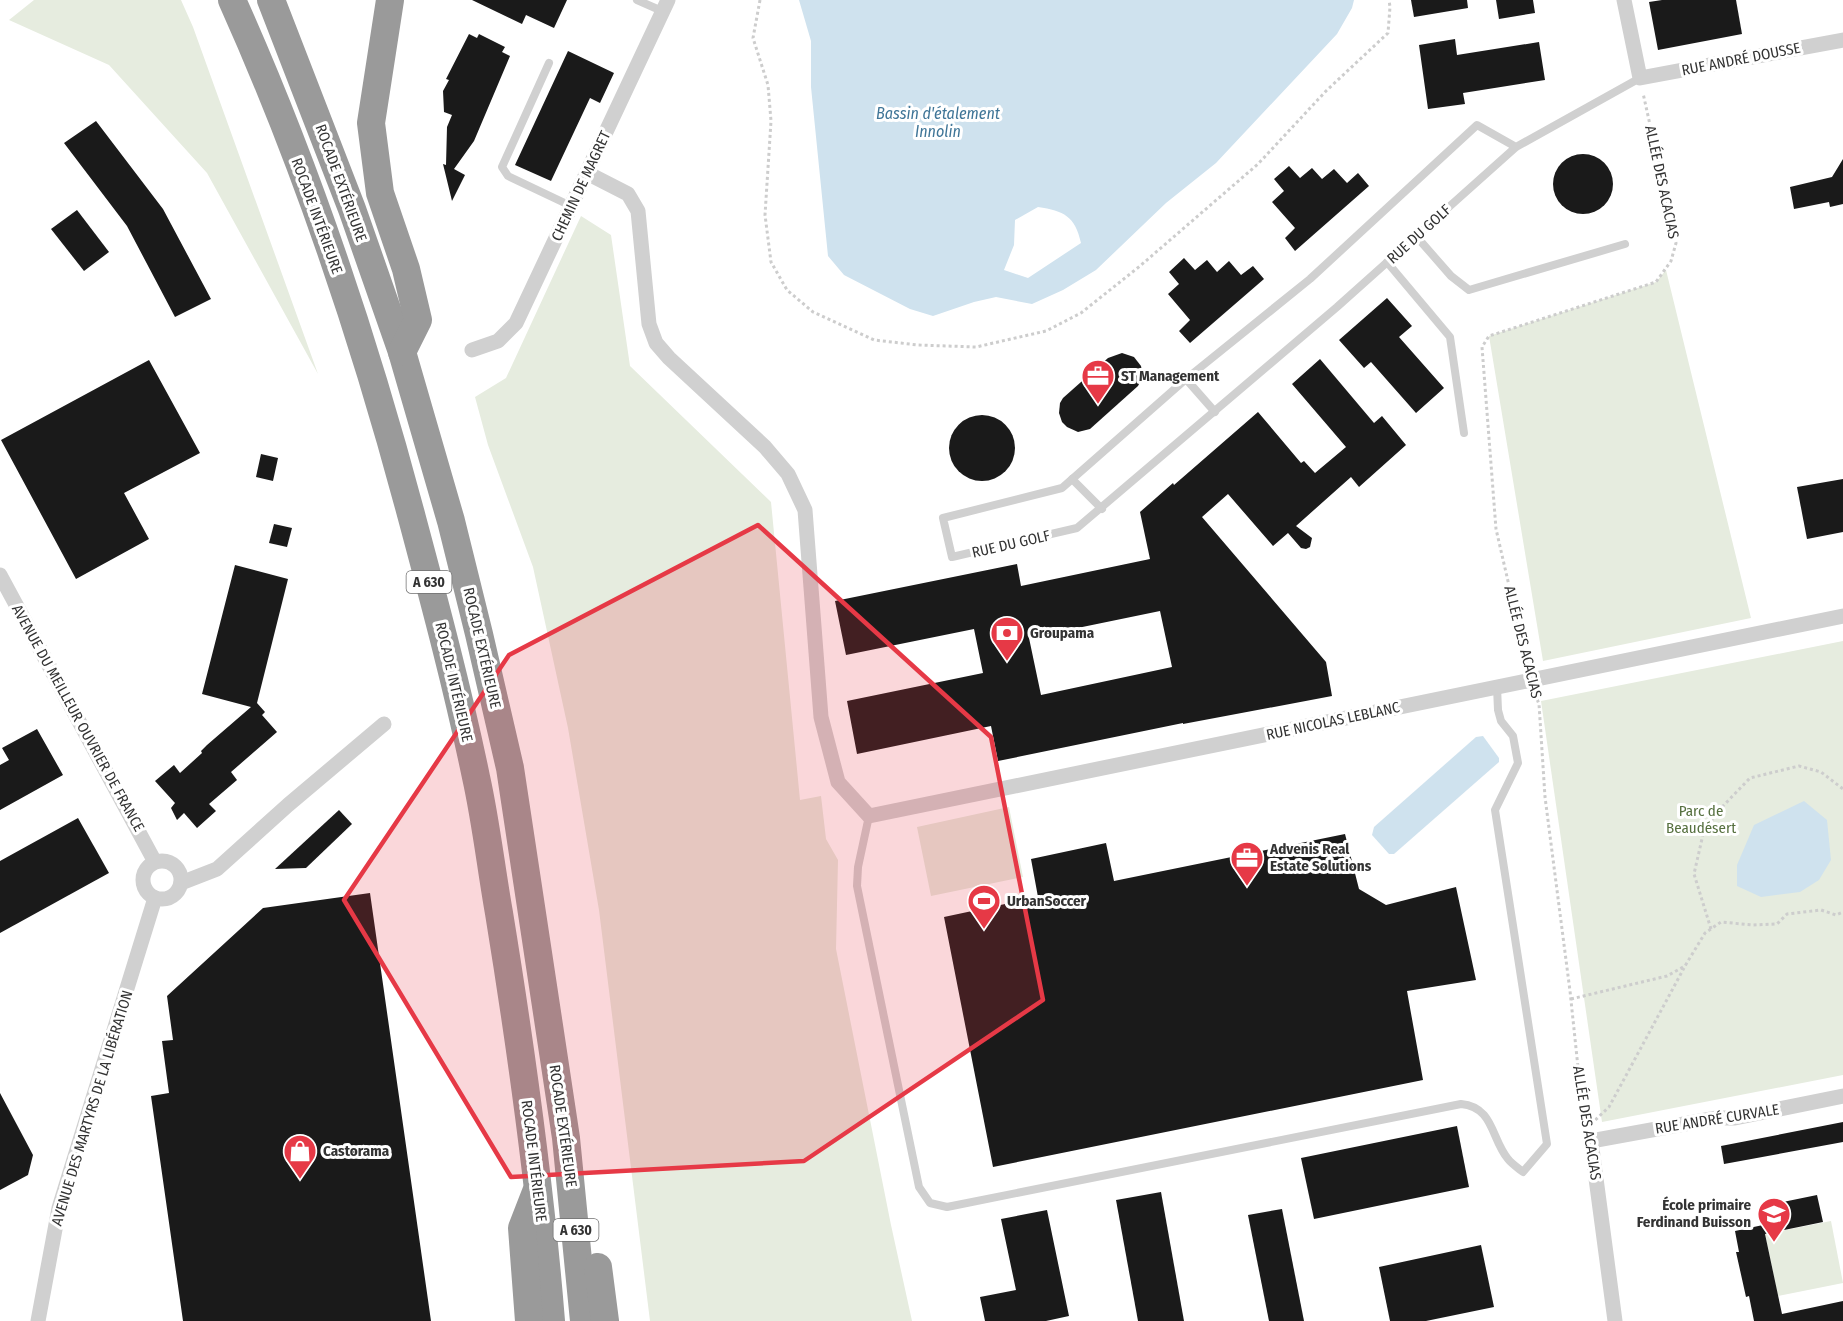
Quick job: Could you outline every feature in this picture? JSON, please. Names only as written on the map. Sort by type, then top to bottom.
[{"type":"highway","name":"ROCADE INTÉRIEURE","points":[[232,0],[323,229],[358,333],[386,419],[443,631],[477,780],[510,979],[538,1187],[551,1321]]},
{"type":"highway","name":"ROCADE EXTÉRIEURE","points":[[271,0],[352,209],[402,352],[451,521],[510,768],[566,1138],[584,1321]]},
{"type":"highway","points":[[390,0],[371,123],[380,193],[406,269],[418,320],[402,352]]},
{"type":"highway","points":[[566,1138],[590,1190],[605,1321]]},
{"type":"highway","points":[[529,1321],[522,1228],[538,1187]]},
{"type":"street","points":[[1624,0],[1641,86]]},
{"type":"street","name":"CHEMIN DE MAGRET","points":[[472,350],[498,341],[516,323],[665,6]]},
{"type":"street","name":"RUE ANDRÉ DOUSSE","points":[[1641,86],[1843,40]]},
{"type":"street","points":[[587,173],[628,194],[638,211],[649,324],[656,343],[669,358],[765,447],[788,474],[806,510],[821,717],[838,782],[869,816]]},
{"type":"street","name":"AVENUE DU MEILLEUR OUVRIER DE FRANCE","points":[[0,575],[155,862]]},
{"type":"street","name":"RUE NICOLAS LEBLANC","points":[[869,816],[1843,616]]},
{"type":"street","points":[[181,883],[217,869],[384,724]]},
{"type":"street","points":[[161,860],[174,865],[181,876],[181,883],[174,895],[162,899],[155,898],[145,890],[142,877],[144,870],[161,860]]},
{"type":"street","name":"AVENUE DES MARTYRS DE LA LIBÉRATION","points":[[38,1321],[60,1208],[155,898]]},
{"type":"street","name":"RUE ANDRÉ CURVALE","points":[[1590,1133],[1717,1118],[1735,1118],[1843,1096]]},
{"type":"street","name":"ALLÉE DES ACACIAS","points":[[1590,1133],[1615,1321]]},
{"type":"lane","points":[[637,0],[665,6]]},
{"type":"lane","points":[[549,63],[502,167],[508,176],[571,206]]},
{"type":"lane","name":"RUE DU GOLF","points":[[1072,479],[1062,488],[943,518],[952,557],[1077,528],[1215,412],[1516,147],[1641,86]]},
{"type":"lane","points":[[1102,509],[1072,479],[1186,379],[1310,279],[1477,125],[1516,147]]},
{"type":"lane","points":[[1416,236],[1451,276],[1469,290],[1624,244]]},
{"type":"lane","points":[[1387,262],[1450,337],[1464,433]]},
{"type":"lane","points":[[1186,379],[1215,412]]},
{"type":"lane","points":[[869,816],[858,867],[857,886],[919,1187],[930,1203],[947,1207],[1461,1104],[1471,1105],[1485,1115],[1507,1158],[1523,1172],[1547,1144],[1495,810],[1518,764],[1513,736],[1501,721],[1497,687]]},
{"type":"path","points":[[760,0],[753,38],[768,85],[771,121],[765,215],[771,262],[787,290],[813,312],[874,340],[918,345],[976,347],[1046,331],[1081,313],[1140,266],[1257,164],[1326,91],[1388,33],[1389,0]]},
{"type":"path","name":"ALLÉE DES ACACIAS","points":[[1590,1133],[1581,1096],[1545,797],[1539,704],[1530,680],[1496,529],[1482,347],[1489,336],[1656,282],[1666,270],[1676,243],[1641,86]]},
{"type":"path","points":[[1711,929],[1694,874],[1704,830],[1723,806],[1750,778],[1799,766],[1821,772],[1843,789]]},
{"type":"path","points":[[1590,1133],[1609,1107],[1705,933],[1721,922],[1753,925],[1777,924],[1787,914],[1821,909],[1836,915],[1843,912]]},
{"type":"path","points":[[1571,999],[1667,976],[1685,966]]},
{"type":"highlighted area","points":[[758,525],[991,737],[1043,1000],[804,1161],[511,1177],[344,900],[509,655]]},
{"type":"green space","points":[[34,0],[181,0],[193,27],[318,374],[207,173],[109,65],[9,20]]},
{"type":"green space","points":[[581,216],[611,235],[630,366],[771,502],[800,800],[821,796],[826,839],[838,860],[836,949],[912,1321],[650,1321],[599,910],[568,728],[533,567],[488,445],[475,397],[506,378]]},
{"type":"green space","points":[[1666,270],[1751,618],[1543,661],[1489,336],[1656,282]]},
{"type":"green space","name":"Parc de Beaudésert","points":[[1843,641],[1843,1075],[1602,1122],[1541,701]]},
{"type":"green space","points":[[1009,807],[1023,877],[931,896],[917,827]]},
{"type":"green space","points":[[1831,1221],[1843,1283],[1778,1296],[1765,1234]]},
{"type":"water","name":"Bassin d'étalement Innolin","points":[[799,0],[1354,0],[1337,34],[1216,163],[1166,203],[1096,270],[1063,290],[1032,304],[996,297],[933,316],[910,309],[844,275],[828,256],[811,87],[811,41]],"holes":[[[1038,207],[1067,216],[1072,221],[1081,243],[1028,278],[1004,270],[1014,245],[1015,220]]]},
{"type":"water","points":[[1483,736],[1499,758],[1499,762],[1394,854],[1389,854],[1372,835],[1374,827],[1476,737]]},
{"type":"water","points":[[1804,801],[1827,820],[1831,860],[1819,880],[1800,892],[1761,897],[1737,886],[1737,865],[1754,825]]},
{"type":"building","points":[[472,0],[567,0],[554,28],[526,15],[522,24]]},
{"type":"building","points":[[1411,0],[1467,0],[1468,8],[1414,17]]},
{"type":"building","points":[[1496,0],[1533,0],[1535,13],[1499,19]]},
{"type":"building","points":[[1736,0],[1742,34],[1658,50],[1649,2]]},
{"type":"building","points":[[469,34],[477,38],[479,34],[505,47],[502,52],[510,56],[474,141],[454,169],[465,175],[452,201],[443,164],[446,165],[447,127],[452,115],[444,112],[443,91],[449,80],[446,79]]},
{"type":"building","points":[[1455,39],[1457,55],[1539,42],[1545,80],[1463,93],[1465,104],[1428,109],[1419,45]]},
{"type":"building","points":[[568,51],[614,73],[600,103],[590,98],[551,181],[515,165]]},
{"type":"building","points":[[96,121],[163,209],[211,299],[175,317],[127,226],[64,143]]},
{"type":"building","points":[[1577,154],[1589,154],[1600,159],[1608,167],[1613,184],[1611,196],[1600,209],[1589,214],[1577,214],[1566,209],[1558,201],[1553,190],[1553,178],[1558,167],[1566,159]]},
{"type":"building","points":[[1843,159],[1843,204],[1830,207],[1829,202],[1794,209],[1790,187],[1832,177]]},
{"type":"building","points":[[1289,166],[1300,178],[1312,168],[1322,179],[1334,169],[1347,183],[1358,173],[1369,186],[1295,251],[1285,238],[1295,228],[1272,202],[1284,191],[1274,179]]},
{"type":"building","points":[[77,210],[109,252],[84,271],[51,229]]},
{"type":"building","points":[[1184,258],[1195,270],[1207,260],[1217,272],[1229,261],[1241,275],[1253,266],[1264,279],[1190,343],[1179,331],[1190,320],[1168,294],[1179,284],[1169,272]]},
{"type":"building","points":[[1387,298],[1412,326],[1399,337],[1444,388],[1416,413],[1371,362],[1364,368],[1339,340]]},
{"type":"building","points":[[1122,353],[1134,357],[1141,366],[1143,376],[1138,386],[1090,429],[1078,432],[1067,427],[1062,422],[1059,413],[1063,398],[1108,358]]},
{"type":"building","points":[[1320,359],[1374,423],[1382,416],[1406,445],[1359,487],[1351,477],[1296,526],[1312,538],[1310,547],[1306,549],[1301,548],[1288,533],[1273,546],[1228,494],[1202,517],[1326,662],[1332,696],[1183,723],[998,761],[991,726],[857,754],[847,701],[983,673],[974,629],[846,655],[835,601],[1017,564],[1021,586],[1150,559],[1140,512],[1258,412],[1301,463],[1304,461],[1315,473],[1346,447],[1292,384]],"holes":[[[1160,611],[1172,667],[1041,695],[1029,638]]]},
{"type":"building","points":[[149,360],[200,453],[124,493],[149,539],[76,579],[1,440]]},
{"type":"building","points":[[976,415],[988,415],[1000,420],[1010,430],[1015,448],[1013,461],[1000,476],[988,481],[976,481],[964,476],[954,466],[949,454],[949,442],[954,430],[964,420]]},
{"type":"building","points":[[261,454],[278,458],[273,481],[256,477]]},
{"type":"building","points":[[1843,479],[1843,532],[1807,539],[1797,487]]},
{"type":"building","points":[[274,524],[292,528],[287,547],[269,543]]},
{"type":"building","points":[[235,565],[288,579],[257,703],[265,712],[262,715],[277,732],[231,772],[237,780],[209,804],[216,811],[197,828],[184,813],[177,820],[171,808],[175,803],[155,781],[174,765],[180,773],[202,753],[201,751],[207,745],[251,707],[202,694]]},
{"type":"building","points":[[37,729],[63,775],[0,810],[0,765],[9,760],[2,748]]},
{"type":"building","points":[[339,810],[352,824],[306,868],[275,869]]},
{"type":"building","points":[[78,818],[109,873],[0,933],[0,861]]},
{"type":"building","points":[[1345,834],[1359,889],[1386,905],[1456,887],[1476,980],[1407,991],[1423,1080],[993,1167],[944,917],[1038,897],[1031,859],[1106,843],[1114,881]]},
{"type":"building","name":"Castorama","points":[[370,893],[431,1321],[183,1321],[151,1096],[169,1093],[162,1041],[173,1040],[167,996],[263,908]]},
{"type":"building","points":[[0,1093],[33,1155],[28,1175],[0,1190]]},
{"type":"building","points":[[1843,1122],[1843,1142],[1724,1164],[1721,1146]]},
{"type":"building","points":[[1457,1126],[1469,1187],[1314,1219],[1301,1158]]},
{"type":"building","points":[[1161,1192],[1184,1321],[1138,1321],[1116,1200]]},
{"type":"building","points":[[1817,1195],[1823,1222],[1765,1234],[1782,1314],[1843,1301],[1843,1321],[1754,1321],[1736,1252],[1739,1252],[1735,1231],[1763,1225],[1759,1207]]},
{"type":"building","points":[[1282,1209],[1304,1321],[1269,1321],[1248,1215]]},
{"type":"building","points":[[1047,1210],[1069,1316],[1046,1321],[985,1321],[980,1297],[1016,1290],[1001,1219]]},
{"type":"building","points":[[1481,1245],[1494,1307],[1426,1321],[1390,1321],[1379,1267]]},
{"type":"place","name":"ST Management","points":[[1098,405]]},
{"type":"place","name":"Groupama","points":[[1007,662]]},
{"type":"place","name":"Advenis Real Estate Solutions","points":[[1247,887]]},
{"type":"place","name":"UrbanSoccer","points":[[984,930]]},
{"type":"place","name":"Castorama","points":[[300,1180]]},
{"type":"place","name":"École primaire Ferdinand Buisson","points":[[1774,1243]]}]
